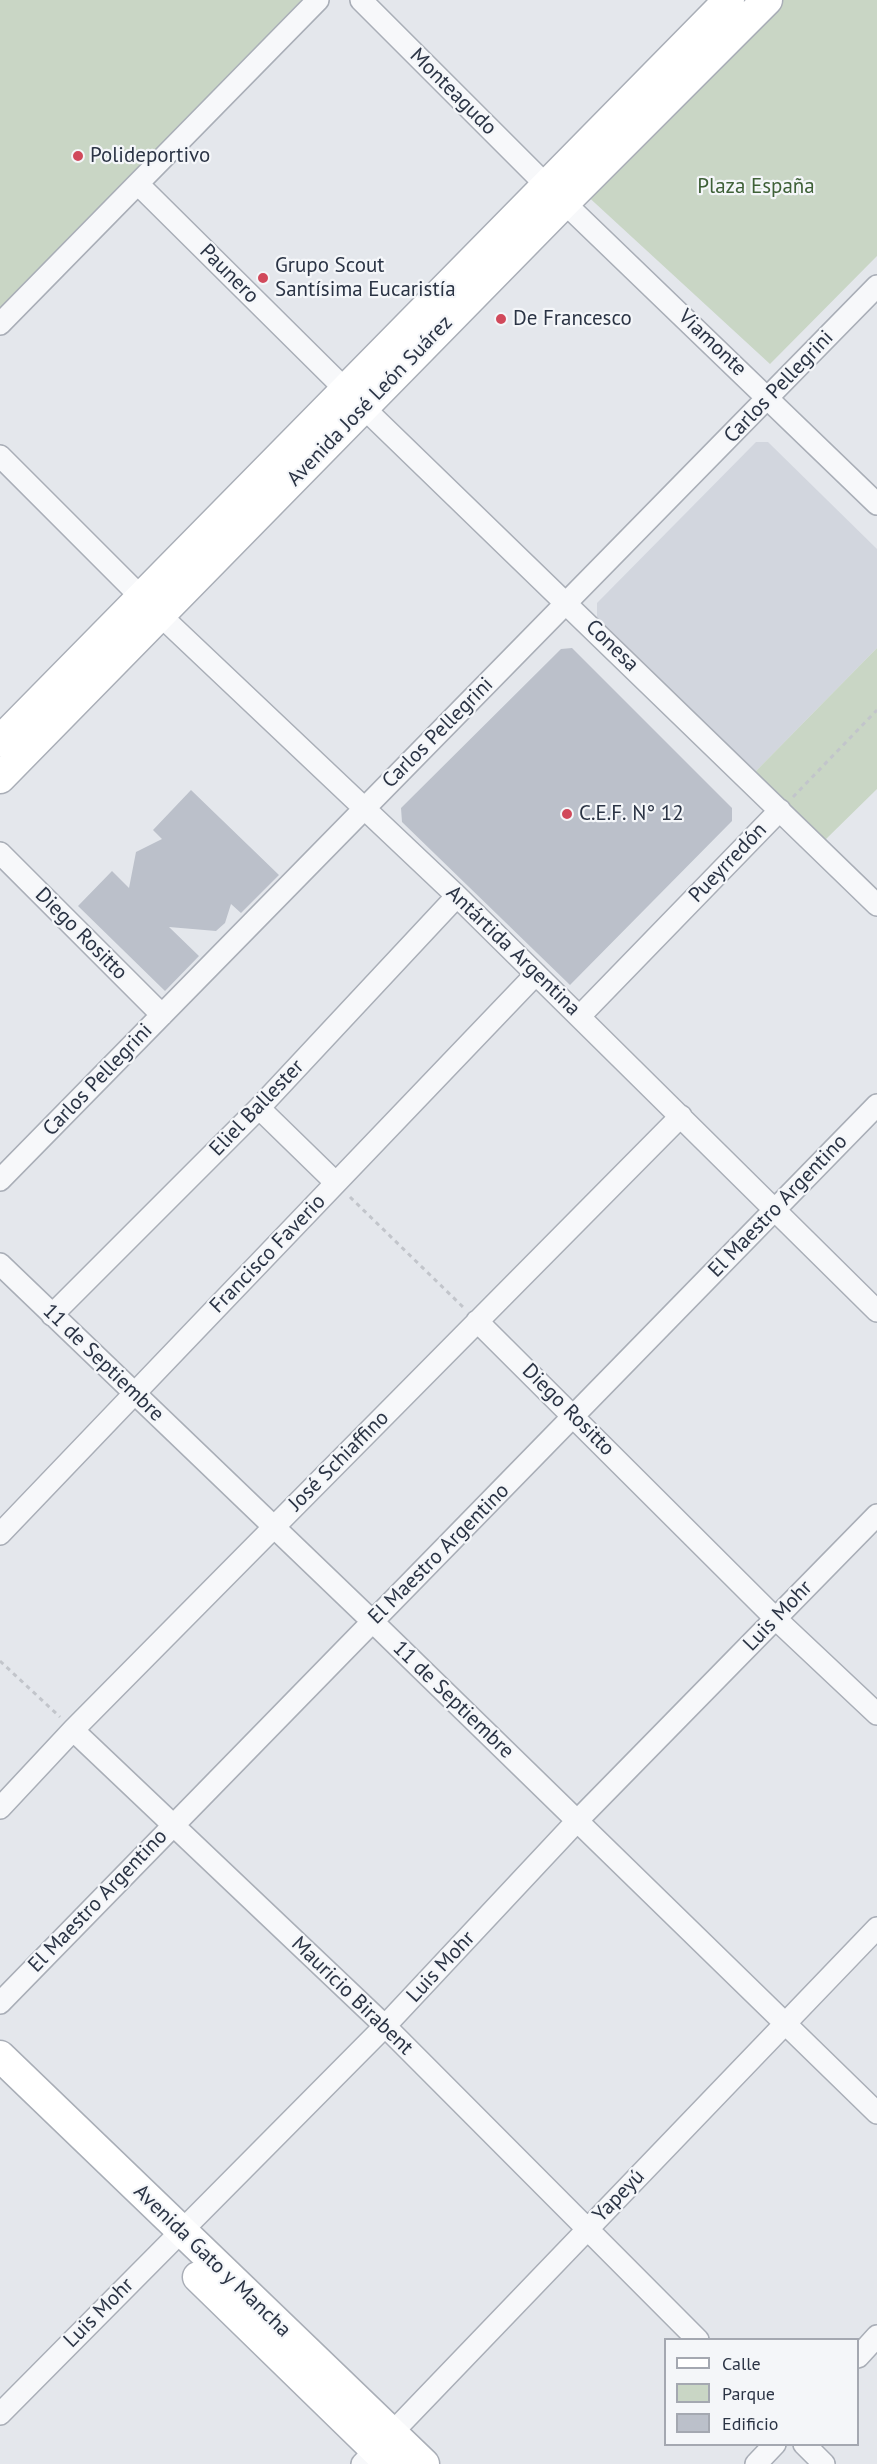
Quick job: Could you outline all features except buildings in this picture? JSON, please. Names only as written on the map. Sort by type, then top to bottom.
[{"type":"main road","name":"Avenida José León Suárez","points":[[0,778],[151,606],[556,193],[729,0]]},
{"type":"main road","name":"Avenida José León Suárez","points":[[556,193],[767,0]]},
{"type":"main road","name":"Avenida José León Suárez","points":[[0,741],[151,606]]},
{"type":"main road","name":"Avenida Gato y Mancha","points":[[0,2056],[380,2453],[424,2464]]},
{"type":"main road","name":"Avenida Gato y Mancha","points":[[0,2085],[173,2238]]},
{"type":"street","points":[[0,324],[318,0]]},
{"type":"street","name":"Monteagudo","points":[[361,0],[556,193]]},
{"type":"street","name":"Paunero","points":[[138,184],[355,398]]},
{"type":"street","name":"Viamonte","points":[[556,193],[876,500]]},
{"type":"street","name":"Carlos Pellegrini","points":[[0,1180],[877,286]]},
{"type":"street","name":"Conesa","points":[[355,398],[877,905]]},
{"type":"street","name":"Antártida Argentina","points":[[0,456],[151,606],[457,896],[776,1208],[877,1311]]},
{"type":"street","name":"Pueyrredón","points":[[580,1016],[780,810]]},
{"type":"street","name":"Diego Rositto","points":[[0,853],[162,1015]]},
{"type":"street","name":"Eliel Ballester","points":[[52,1315],[259,1108],[457,896]]},
{"type":"street","name":"Francisco Faverio","points":[[0,1533],[536,974]]},
{"type":"street","name":"El Maestro Argentino","points":[[0,2003],[372,1621],[575,1417],[877,1105]]},
{"type":"street","points":[[259,1108],[336,1183]]},
{"type":"street","name":"José Schiaffino","points":[[0,1808],[74,1730],[681,1116]]},
{"type":"street","name":"11 de Septiembre","points":[[0,1264],[372,1621],[877,2113]]},
{"type":"street","name":"Diego Rositto","points":[[477,1321],[776,1619],[877,1714]]},
{"type":"street","name":"Luis Mohr","points":[[0,2414],[385,2026],[577,1821],[877,1515]]},
{"type":"street","name":"Mauricio Birabent","points":[[74,1730],[385,2026],[696,2338]]},
{"type":"street","name":"Yapeyú","points":[[380,2453],[587,2230],[877,1928]]},
{"type":"street","points":[[859,2355],[877,2336]]},
{"type":"street","points":[[756,2464],[774,2446]]},
{"type":"street","points":[[805,2446],[824,2464]]},
{"type":"path","name":"Pueyrredón","points":[[780,810],[877,710]]},
{"type":"path","points":[[336,1183],[477,1321]]},
{"type":"path","points":[[0,1660],[74,1730]]},
{"type":"shaded area","points":[[756,442],[768,442],[877,549],[877,648],[755,772],[597,617],[597,603]]},
{"type":"green space","name":"Polideportivo","points":[[0,0],[310,0],[0,312]]},
{"type":"green space","name":"Plaza España","points":[[770,0],[877,0],[877,256],[770,364],[583,192]]},
{"type":"green space","points":[[877,648],[877,789],[825,840],[755,772]]},
{"type":"place","name":"Polideportivo","points":[[78,156]]},
{"type":"place","name":"Grupo Scout Santísima Eucaristía","points":[[263,278]]},
{"type":"place","name":"De Francesco","points":[[501,319]]},
{"type":"place","name":"C.E.F. N° 12","points":[[567,814]]}]
